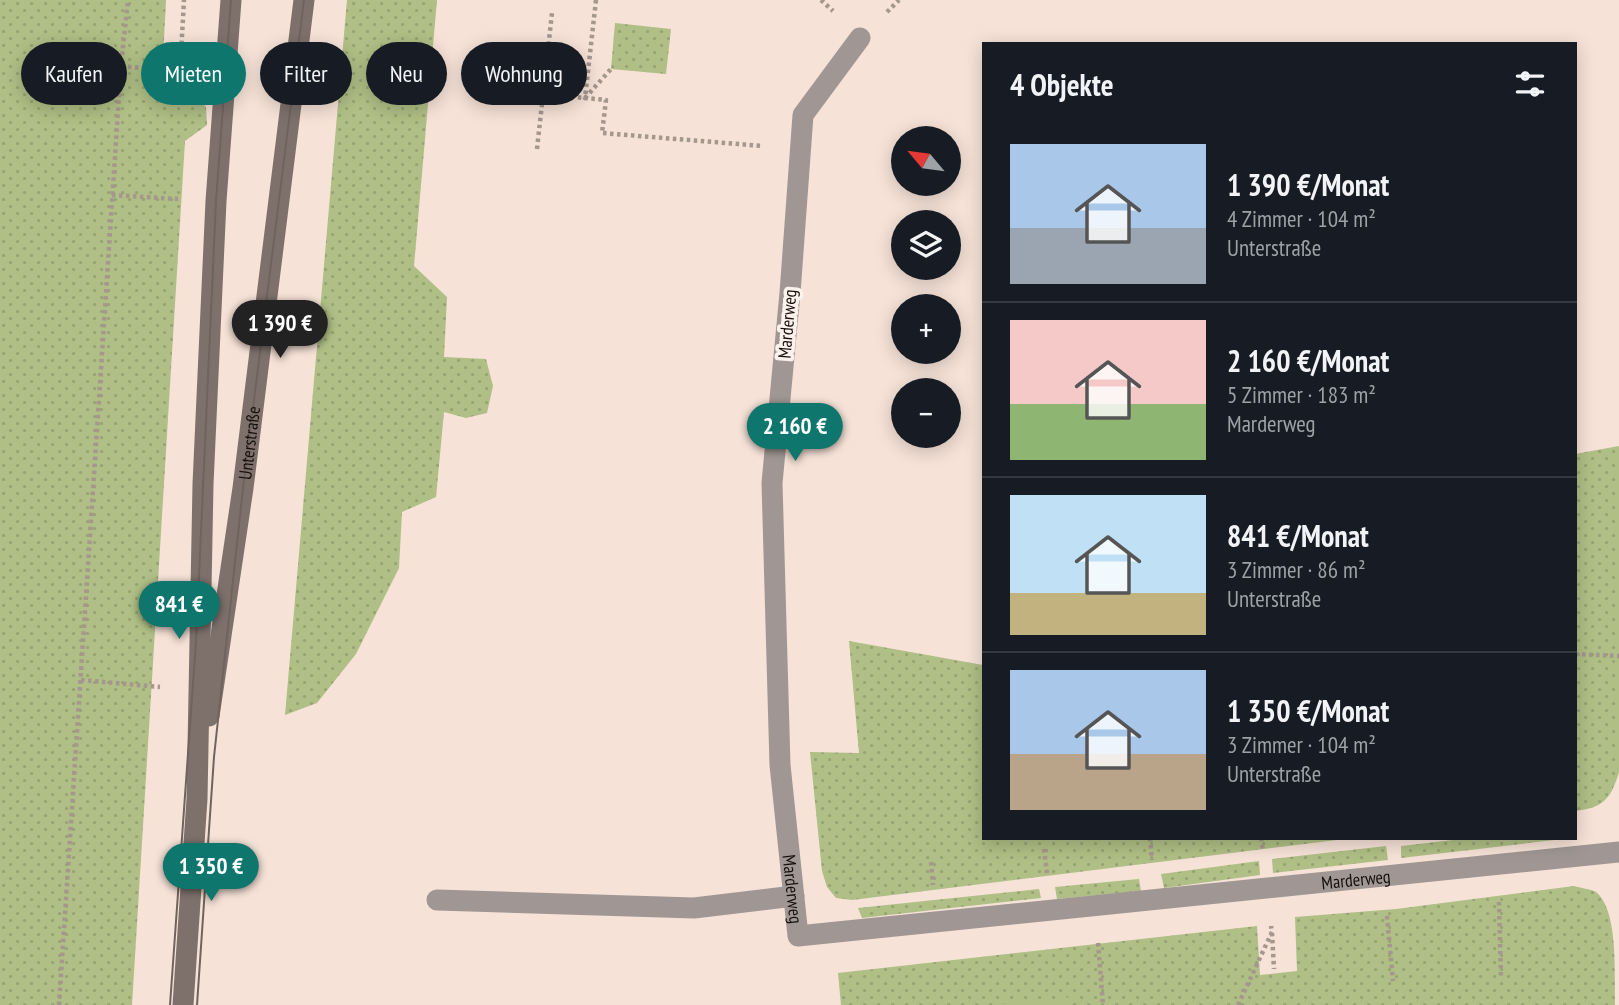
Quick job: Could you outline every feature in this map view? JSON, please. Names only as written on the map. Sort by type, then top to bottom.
[{"type":"main road","name":"Unterstraße","points":[[228,42],[230,0]]},
{"type":"main road","name":"Unterstraße","points":[[197,799],[243,488],[304,0]]},
{"type":"main road","name":"Unterstraße","points":[[183,1005],[197,799],[204,484],[216,201],[224,105]]},
{"type":"street","name":"Marderweg","points":[[860,38],[803,115],[772,483],[780,765],[798,936],[1619,852]]},
{"type":"street","points":[[437,900],[694,908],[794,895]]},
{"type":"path","points":[[124,42],[128,0]]},
{"type":"path","points":[[182,42],[184,0]]},
{"type":"path","points":[[587,80],[596,0]]},
{"type":"path","points":[[549,42],[552,13]]},
{"type":"path","points":[[587,96],[611,69]]},
{"type":"path","points":[[587,98],[606,100],[602,133],[801,149]]},
{"type":"path","points":[[60,1005],[118,105]]},
{"type":"path","points":[[537,149],[542,105]]},
{"type":"path","points":[[112,194],[216,201]]},
{"type":"path","points":[[1577,654],[1619,656]]},
{"type":"path","points":[[81,680],[199,690]]},
{"type":"path","points":[[1150,840],[1153,870]]},
{"type":"path","points":[[1044,849],[1048,881]]},
{"type":"path","points":[[931,862],[934,894]]},
{"type":"path","points":[[1268,888],[1274,969]]},
{"type":"path","points":[[1499,905],[1501,978]]},
{"type":"path","points":[[1094,906],[1103,1005]]},
{"type":"path","points":[[1387,918],[1393,981]]},
{"type":"path","points":[[1238,1005],[1272,932]]},
{"type":"green space","points":[[0,0],[166,0],[164,42],[141,42],[141,105],[204,105],[207,125],[185,141],[132,1005],[0,1005]]},
{"type":"green space","points":[[347,0],[437,0],[433,42],[366,42],[366,105],[428,105],[414,266],[447,297],[444,357],[486,359],[493,386],[487,413],[466,418],[444,412],[436,497],[402,512],[399,568],[356,654],[317,703],[285,715],[338,105],[352,105],[352,42],[343,42]]},
{"type":"green space","points":[[615,23],[671,29],[666,74],[611,69]]},
{"type":"green space","points":[[1619,446],[1619,772],[1613,789],[1604,800],[1593,807],[1577,811],[1577,454]]},
{"type":"green space","points":[[849,641],[982,665],[982,840],[1337,840],[852,900],[836,898],[827,887],[822,871],[810,752],[859,753]]},
{"type":"green space","points":[[1453,840],[1555,840],[1401,858],[1401,846]]},
{"type":"green space","points":[[1386,846],[1388,860],[1273,873],[1272,859]]},
{"type":"green space","points":[[1259,861],[1260,875],[1164,888],[1161,874]]},
{"type":"green space","points":[[1139,879],[1141,891],[1057,899],[1055,887]]},
{"type":"green space","points":[[1574,886],[1596,892],[1609,913],[1614,944],[1615,1005],[841,1005],[838,973],[1257,926],[1260,975],[1297,971],[1295,917],[1396,909]]},
{"type":"green space","points":[[1039,889],[1041,898],[862,918],[858,908]]},
{"type":"green space","points":[[1072,997],[1073,1005],[990,1005]]},
{"type":"tram line","points":[[170,1005],[196,642],[216,201],[231,0]]},
{"type":"tram line","points":[[197,1005],[214,757],[243,488],[304,0]]}]
